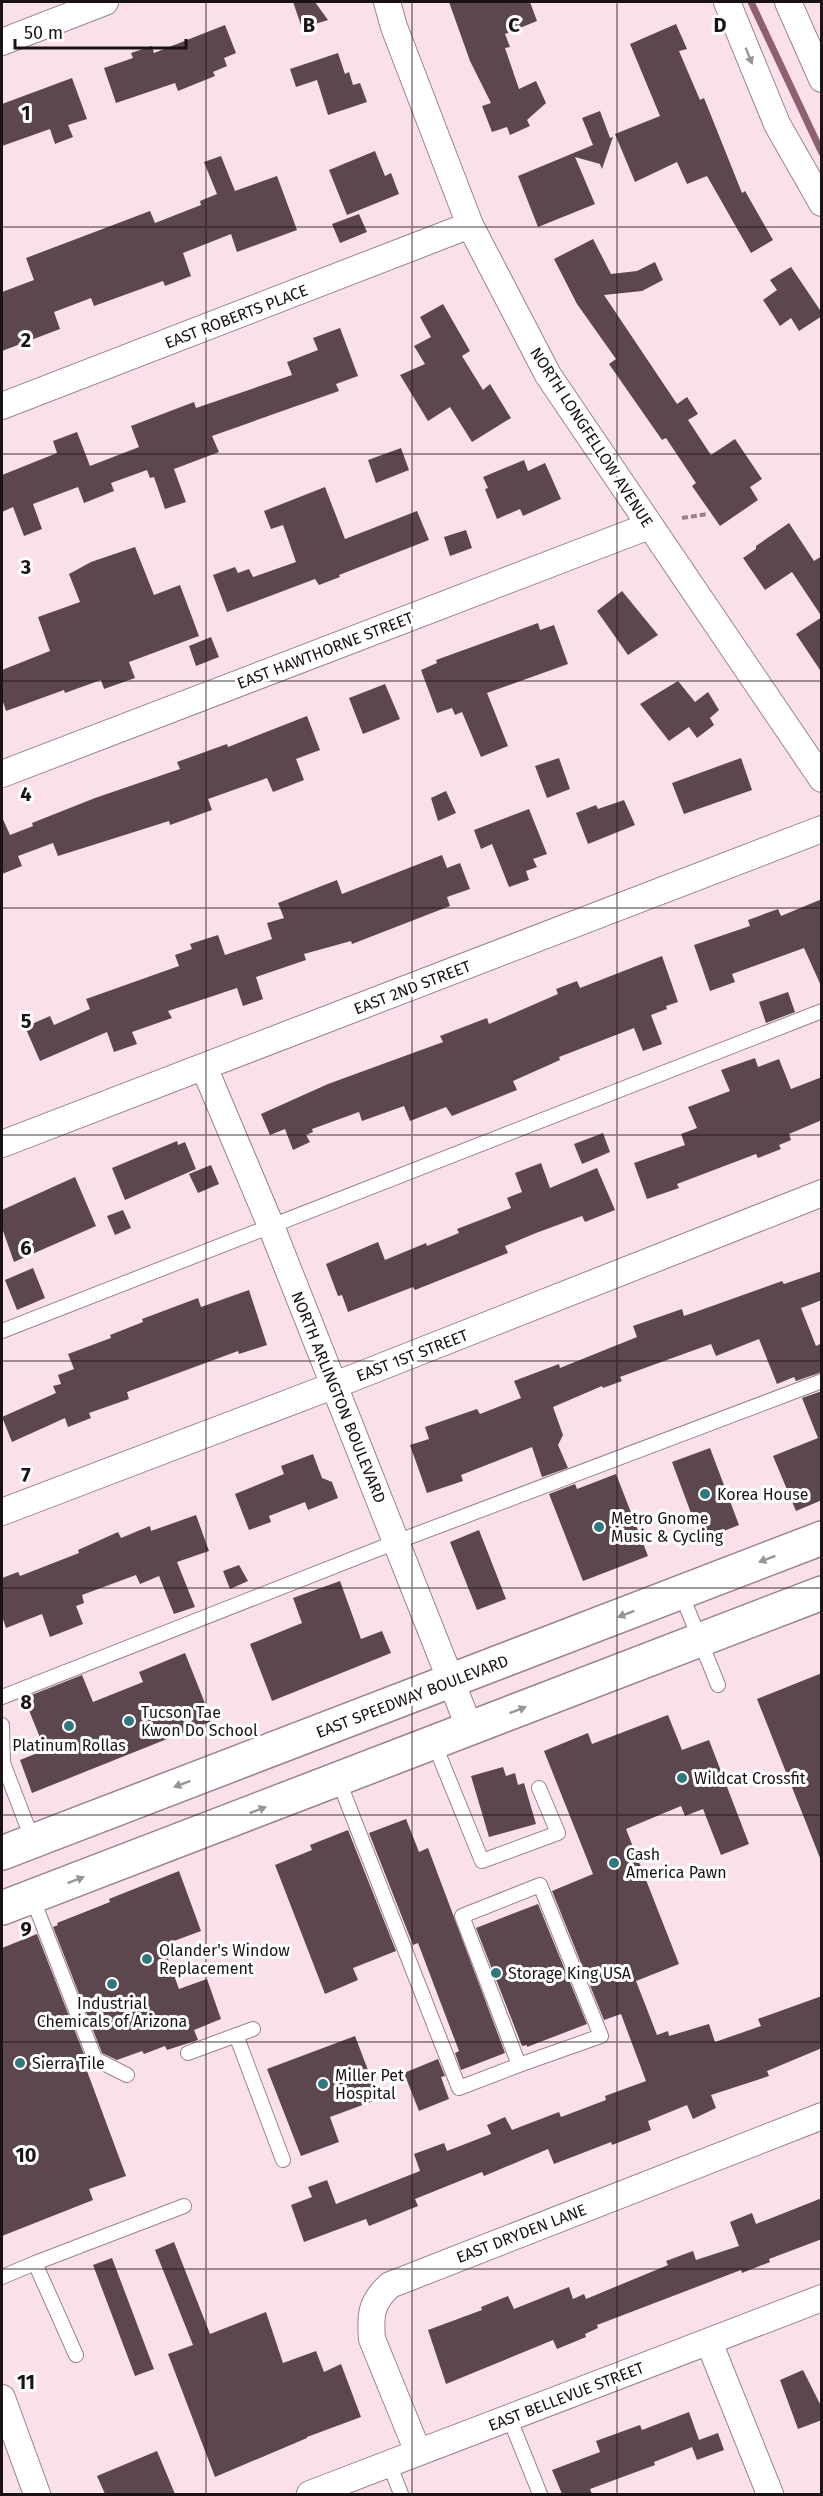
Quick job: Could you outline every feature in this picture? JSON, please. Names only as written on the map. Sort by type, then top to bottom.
[{"type":"main road","name":"EAST SPEEDWAY BOULEVARD","points":[[2,1853],[822,1538]]},
{"type":"main road","points":[[2,1908],[822,1593]]},
{"type":"street","points":[[2,42],[105,2]]},
{"type":"street","name":"NORTH LONGFELLOW AVENUE","points":[[387,2],[394,27],[470,225],[548,375],[822,779]]},
{"type":"street","points":[[727,2],[777,123],[822,203]]},
{"type":"street","points":[[788,2],[822,79]]},
{"type":"street","name":"EAST ROBERTS PLACE","points":[[2,406],[470,225]]},
{"type":"street","name":"EAST HAWTHORNE STREET","points":[[2,774],[650,526]]},
{"type":"street","name":"EAST 2ND STREET","points":[[2,1144],[822,828]]},
{"type":"street","name":"NORTH ARLINGTON BOULEVARD","points":[[204,1067],[335,1385],[470,1729]]},
{"type":"street","name":"EAST 1ST STREET","points":[[2,1512],[335,1385],[822,1193]]},
{"type":"street","name":"EAST DRYDEN LANE","points":[[418,2452],[372,2339],[370,2322],[373,2307],[379,2295],[390,2285],[822,2116]]},
{"type":"street","name":"EAST BELLEVUE STREET","points":[[310,2494],[822,2298]]},
{"type":"street","points":[[709,2342],[770,2494]]},
{"type":"street","points":[[2,2398],[36,2494]]},
{"type":"lane","points":[[2,1331],[822,1011]]},
{"type":"lane","points":[[2,1697],[396,1542],[822,1381]]},
{"type":"lane","points":[[681,1592],[718,1685]]},
{"type":"lane","points":[[2,1725],[3,1763],[33,1841]]},
{"type":"lane","points":[[434,1743],[482,1861],[558,1833],[539,1788]]},
{"type":"lane","points":[[339,1779],[459,2088],[601,2036],[540,1885],[462,1916],[519,2065]]},
{"type":"lane","points":[[32,1897],[96,2059],[127,2075]]},
{"type":"lane","points":[[188,2053],[254,2029]]},
{"type":"lane","points":[[236,2035],[283,2160]]},
{"type":"lane","points":[[2,2277],[184,2206]]},
{"type":"lane","points":[[35,2263],[76,2355]]},
{"type":"lane","points":[[510,2417],[540,2494]]},
{"type":"lane","points":[[389,2463],[401,2494]]},
{"type":"path","points":[[682,518],[708,514]]},
{"type":"building","points":[[293,2],[315,2],[328,20],[302,28]]},
{"type":"building","points":[[449,2],[530,2],[537,21],[505,34],[510,47],[505,48],[519,89],[536,81],[546,103],[527,120],[530,126],[510,135],[507,127],[492,132],[482,106],[491,103],[470,61]]},
{"type":"building","points":[[676,24],[687,49],[679,51],[700,100],[704,98],[742,193],[745,191],[773,240],[751,253],[707,176],[687,184],[677,162],[635,182],[615,134],[660,116],[630,44]]},
{"type":"building","points":[[225,25],[236,53],[224,58],[227,66],[213,72],[215,76],[178,91],[175,83],[116,103],[104,68],[133,58],[131,53],[152,46],[154,53]]},
{"type":"building","points":[[338,53],[345,74],[349,72],[353,85],[360,83],[367,102],[328,115],[317,80],[296,87],[290,69]]},
{"type":"building","points":[[72,78],[87,119],[68,125],[73,137],[55,144],[50,129],[2,146],[2,104]]},
{"type":"building","points":[[600,111],[610,138],[613,137],[602,169],[600,164],[575,157],[595,204],[538,227],[518,176],[593,145],[582,118]]},
{"type":"building","points":[[375,151],[385,176],[391,173],[399,194],[347,215],[329,170]]},
{"type":"building","points":[[221,156],[235,191],[277,176],[297,230],[237,252],[231,234],[183,253],[191,276],[165,286],[163,281],[94,306],[91,298],[54,312],[60,329],[2,351],[2,292],[34,280],[26,258],[150,211],[155,223],[201,205],[200,201],[217,194],[204,162]]},
{"type":"building","points":[[359,214],[367,232],[340,243],[332,224]]},
{"type":"building","points":[[593,239],[611,274],[637,271],[655,262],[663,280],[642,291],[604,295],[677,404],[687,397],[698,414],[688,420],[711,455],[735,439],[762,479],[750,487],[758,500],[720,526],[692,486],[696,483],[666,438],[662,440],[609,364],[616,359],[577,304],[554,259]]},
{"type":"building","points":[[791,267],[822,313],[822,316],[799,331],[791,318],[780,326],[763,300],[777,290],[770,280]]},
{"type":"building","points":[[443,304],[470,351],[462,356],[483,390],[490,384],[511,418],[472,442],[450,407],[428,421],[400,375],[425,364],[414,346],[431,337],[420,317]]},
{"type":"building","points":[[340,328],[358,376],[336,384],[339,391],[212,436],[219,452],[174,469],[186,502],[165,509],[154,477],[150,478],[147,470],[111,483],[114,491],[84,503],[78,487],[33,504],[42,529],[24,536],[13,507],[2,512],[2,475],[57,453],[53,441],[77,432],[90,466],[139,447],[131,426],[194,402],[196,408],[292,375],[287,362],[318,350],[313,338]]},
{"type":"building","points":[[401,448],[409,470],[376,483],[368,460]]},
{"type":"building","points":[[524,460],[528,471],[545,463],[561,499],[523,516],[520,509],[497,519],[485,489],[488,488],[483,477]]},
{"type":"building","points":[[325,487],[345,539],[417,511],[429,540],[319,585],[315,579],[227,612],[213,575],[235,567],[238,573],[249,569],[253,577],[296,562],[283,525],[271,529],[264,511]]},
{"type":"building","points":[[789,523],[814,561],[822,556],[822,617],[792,572],[765,590],[743,558]]},
{"type":"building","points":[[466,530],[472,548],[450,556],[444,537]]},
{"type":"building","points":[[135,547],[154,595],[180,585],[199,636],[129,662],[135,678],[104,689],[101,680],[65,693],[64,690],[6,711],[2,699],[2,670],[50,651],[38,617],[80,602],[69,574],[91,562]]},
{"type":"building","points":[[622,591],[658,635],[628,655],[597,611]]},
{"type":"building","points":[[822,617],[822,673],[796,634]]},
{"type":"building","points":[[538,623],[540,630],[554,625],[568,664],[487,693],[508,746],[481,757],[462,712],[455,715],[452,708],[437,713],[421,670],[437,663],[436,660]]},
{"type":"building","points":[[211,637],[219,657],[196,666],[189,646]]},
{"type":"building","points":[[678,681],[695,702],[708,692],[719,710],[710,718],[714,725],[697,738],[689,727],[669,741],[640,704]]},
{"type":"building","points":[[385,684],[400,719],[363,734],[349,698]]},
{"type":"building","points":[[307,716],[320,750],[296,759],[304,780],[273,792],[267,778],[208,799],[212,810],[170,825],[169,821],[58,856],[53,843],[18,856],[22,866],[2,874],[2,817],[10,835],[33,826],[32,823],[95,798],[180,769],[177,762],[227,744],[228,747]]},
{"type":"building","points":[[559,758],[570,789],[547,798],[535,766]]},
{"type":"building","points":[[741,758],[752,790],[684,814],[672,783]]},
{"type":"building","points":[[446,791],[456,813],[438,821],[431,798]]},
{"type":"building","points":[[624,800],[635,825],[588,844],[576,813],[596,805],[598,809]]},
{"type":"building","points":[[529,809],[547,854],[533,859],[537,867],[526,871],[529,880],[509,887],[492,844],[481,849],[474,830]]},
{"type":"building","points":[[442,855],[447,868],[460,863],[470,889],[447,897],[450,906],[352,944],[351,941],[304,954],[306,960],[256,977],[263,999],[243,1006],[237,988],[168,1011],[172,1018],[132,1032],[137,1044],[114,1052],[107,1032],[40,1061],[25,1027],[50,1016],[54,1025],[90,1009],[86,999],[179,966],[175,955],[192,949],[190,944],[218,935],[225,955],[272,939],[267,923],[284,918],[278,903],[337,880],[342,894]]},
{"type":"building","points":[[822,899],[822,988],[804,948],[732,974],[735,982],[710,991],[694,945],[750,926],[748,920],[778,909],[781,916]]},
{"type":"building","points":[[662,956],[678,1002],[651,1015],[662,1044],[643,1051],[634,1028],[559,1057],[560,1060],[513,1081],[517,1090],[452,1116],[446,1107],[410,1121],[404,1106],[362,1121],[359,1112],[312,1129],[313,1132],[306,1135],[310,1142],[293,1150],[285,1129],[270,1135],[261,1114],[328,1084],[443,1042],[440,1036],[487,1018],[489,1024],[558,994],[556,989],[577,981],[580,988]]},
{"type":"building","points":[[788,992],[795,1012],[766,1023],[759,1002]]},
{"type":"building","points":[[755,1058],[758,1067],[779,1059],[791,1089],[822,1077],[822,1120],[789,1134],[791,1140],[779,1145],[781,1149],[758,1158],[756,1154],[677,1184],[679,1188],[647,1199],[634,1163],[685,1145],[681,1134],[697,1128],[688,1107],[730,1091],[721,1070]]},
{"type":"building","points":[[603,1133],[610,1152],[582,1164],[574,1144]]},
{"type":"building","points":[[177,1141],[178,1145],[185,1142],[196,1169],[125,1200],[112,1168]]},
{"type":"building","points":[[541,1163],[550,1188],[597,1168],[615,1210],[585,1222],[582,1216],[536,1233],[505,1246],[508,1253],[415,1290],[413,1287],[348,1312],[342,1295],[338,1296],[326,1264],[378,1242],[385,1260],[426,1243],[427,1246],[459,1233],[457,1229],[511,1208],[507,1198],[522,1192],[515,1173]]},
{"type":"building","points":[[211,1165],[219,1184],[198,1193],[189,1174]]},
{"type":"building","points":[[75,1177],[96,1226],[14,1262],[2,1228],[2,1210]]},
{"type":"building","points":[[123,1210],[131,1228],[115,1235],[107,1216]]},
{"type":"building","points":[[33,1268],[45,1298],[17,1310],[5,1280]]},
{"type":"building","points":[[822,1271],[822,1300],[801,1308],[816,1346],[822,1343],[822,1372],[796,1381],[794,1377],[777,1384],[759,1339],[716,1356],[711,1344],[620,1377],[622,1381],[603,1388],[602,1386],[553,1407],[563,1435],[558,1445],[568,1468],[542,1477],[532,1447],[461,1475],[463,1481],[427,1493],[410,1445],[429,1439],[425,1427],[477,1409],[480,1414],[521,1398],[514,1381],[559,1364],[560,1368],[637,1337],[633,1326],[682,1309],[684,1316],[782,1281],[784,1284]]},
{"type":"building","points":[[249,1290],[267,1345],[239,1354],[238,1351],[127,1392],[129,1399],[89,1413],[91,1418],[68,1427],[65,1418],[12,1442],[2,1417],[56,1393],[53,1386],[61,1384],[58,1375],[74,1369],[68,1354],[111,1338],[110,1335],[143,1322],[142,1319],[198,1298],[201,1307]]},
{"type":"building","points":[[822,1391],[822,1500],[796,1511],[773,1456],[818,1438],[802,1398]]},
{"type":"building","name":"Korea House","points":[[710,1448],[739,1525],[701,1540],[672,1462]]},
{"type":"building","points":[[313,1454],[322,1478],[332,1482],[338,1498],[308,1510],[305,1502],[269,1516],[271,1522],[249,1530],[235,1494],[284,1474],[281,1466]]},
{"type":"building","name":"Metro Gnome Music & Cycling","points":[[616,1474],[648,1556],[583,1581],[549,1494],[575,1484],[577,1489]]},
{"type":"building","points":[[196,1515],[209,1551],[177,1562],[195,1607],[174,1614],[159,1576],[140,1584],[136,1575],[82,1595],[84,1603],[76,1606],[83,1624],[50,1637],[42,1614],[6,1628],[2,1616],[2,1578],[18,1572],[20,1576],[79,1553],[78,1550],[118,1532],[121,1538],[150,1526],[151,1531]]},
{"type":"building","points":[[479,1530],[506,1599],[477,1610],[450,1542]]},
{"type":"building","points":[[239,1565],[248,1581],[230,1589],[223,1571]]},
{"type":"building","points":[[340,1581],[361,1639],[382,1631],[391,1653],[272,1701],[250,1644],[302,1623],[293,1598]]},
{"type":"building","points":[[185,1653],[212,1721],[32,1793],[20,1760],[45,1750],[24,1698],[82,1675],[93,1702],[143,1682],[139,1672]]},
{"type":"building","points":[[822,1673],[822,1858],[820,1858],[757,1699]]},
{"type":"building","points":[[668,1715],[682,1750],[709,1740],[749,1844],[721,1855],[703,1809],[685,1816],[681,1806],[626,1829],[679,1964],[636,1981],[657,2035],[668,2031],[669,2036],[709,2024],[715,2042],[761,2026],[758,2019],[822,1996],[822,2048],[767,2071],[769,2076],[711,2095],[716,2108],[693,2119],[687,2105],[648,2121],[651,2130],[612,2145],[611,2142],[554,2164],[548,2149],[484,2176],[482,2172],[415,2199],[418,2206],[369,2226],[366,2219],[304,2242],[291,2205],[312,2197],[308,2187],[327,2180],[336,2204],[420,2171],[414,2154],[444,2143],[447,2151],[491,2134],[487,2125],[505,2117],[512,2130],[559,2112],[561,2117],[606,2100],[605,2096],[646,2081],[621,2014],[604,2020],[552,1891],[593,1874],[544,1751],[588,1733],[592,1744]]},
{"type":"building","points":[[503,1767],[506,1776],[515,1773],[518,1785],[524,1783],[536,1824],[489,1837],[471,1776]]},
{"type":"building","points":[[406,1819],[419,1852],[428,1848],[505,2053],[461,2070],[455,2053],[459,2051],[418,1943],[413,1945],[369,1833]]},
{"type":"building","points":[[348,1830],[396,1951],[353,1968],[358,1980],[325,1994],[275,1865],[312,1850],[310,1845]]},
{"type":"building","points":[[179,1871],[201,1931],[163,1945],[179,1989],[207,1979],[221,2019],[194,2030],[198,2040],[167,2050],[165,2046],[144,2054],[142,2051],[117,2060],[102,2053],[53,1927],[58,1925],[57,1923],[110,1902],[109,1899]]},
{"type":"building","points":[[538,1904],[587,2024],[527,2047],[527,2045],[522,2046],[476,1928]]},
{"type":"building","points":[[37,1934],[87,2062],[94,2069],[87,2071],[126,2176],[89,2189],[93,2200],[2,2236],[2,1948]]},
{"type":"building","name":"Miller Pet Hospital","points":[[355,2036],[379,2099],[330,2117],[339,2142],[301,2156],[267,2069]]},
{"type":"building","points":[[438,2059],[445,2076],[441,2077],[449,2099],[419,2111],[404,2073]]},
{"type":"building","points":[[822,2198],[822,2239],[769,2259],[770,2262],[742,2273],[741,2270],[597,2325],[598,2328],[585,2334],[586,2337],[557,2349],[553,2340],[446,2384],[428,2330],[482,2310],[481,2307],[508,2296],[514,2309],[569,2287],[573,2299],[584,2294],[586,2299],[668,2265],[666,2261],[693,2251],[696,2260],[739,2246],[730,2222],[752,2213],[756,2224]]},
{"type":"building","points":[[174,2242],[210,2334],[266,2312],[283,2363],[316,2351],[324,2372],[341,2364],[361,2417],[307,2437],[215,2477],[168,2354],[193,2345],[155,2250]]},
{"type":"building","points":[[112,2258],[154,2369],[135,2376],[93,2265]]},
{"type":"building","points":[[803,2370],[822,2408],[822,2420],[798,2429],[780,2380]]},
{"type":"building","points":[[689,2412],[699,2440],[718,2433],[724,2450],[697,2460],[692,2447],[654,2462],[655,2465],[590,2489],[592,2494],[562,2494],[552,2470],[600,2452],[596,2441],[640,2425],[642,2430]]},
{"type":"building","points":[[157,2451],[175,2494],[105,2494],[97,2476]]},
{"type":"waterway","points":[[751,2],[822,153]]},
{"type":"place","name":"Korea House","points":[[705,1494]]},
{"type":"place","name":"Metro Gnome Music & Cycling","points":[[599,1527]]},
{"type":"place","name":"Tucson Tae Kwon Do School","points":[[129,1721]]},
{"type":"place","name":"Platinum Rollas","points":[[69,1726]]},
{"type":"place","name":"Wildcat Crossfit","points":[[682,1778]]},
{"type":"place","name":"Cash America Pawn","points":[[614,1863]]},
{"type":"place","name":"Olander's Window Replacement","points":[[147,1959]]},
{"type":"place","name":"Storage King USA","points":[[496,1973]]},
{"type":"place","name":"Industrial Chemicals of Arizona","points":[[112,1984]]},
{"type":"place","name":"Sierra Tile","points":[[20,2063]]},
{"type":"place","name":"Miller Pet Hospital","points":[[323,2084]]}]
